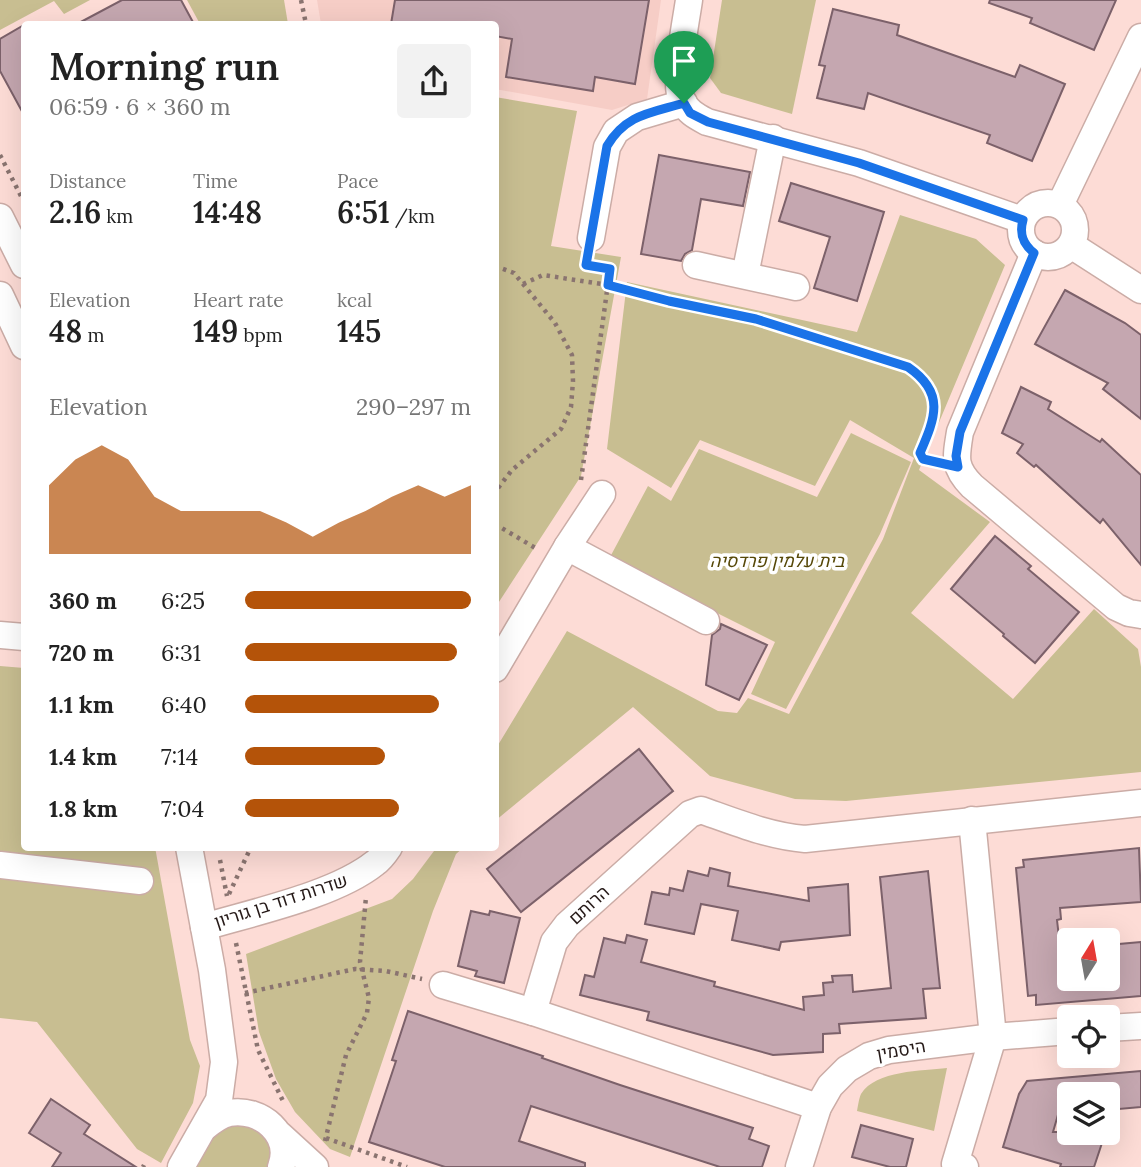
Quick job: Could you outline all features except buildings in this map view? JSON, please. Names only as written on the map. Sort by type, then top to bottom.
[{"type":"street","points":[[689,0],[679,78],[680,98],[690,113],[708,122],[859,163],[1023,220]]},
{"type":"street","points":[[1060,205],[1141,37]]},
{"type":"street","points":[[591,238],[607,146],[616,131],[637,117],[684,103]]},
{"type":"street","points":[[745,275],[773,138]]},
{"type":"street","points":[[1042,203],[1060,205],[1068,210],[1076,227],[1071,245],[1056,256],[1047,257],[1034,253],[1025,245],[1022,237],[1023,220],[1033,206],[1042,203]]},
{"type":"street","points":[[0,217],[21,259]]},
{"type":"street","points":[[1071,245],[1141,290]]},
{"type":"street","points":[[1034,253],[960,432],[956,456],[960,474],[1116,607],[1141,615]]},
{"type":"street","points":[[696,265],[796,286]]},
{"type":"street","points":[[0,295],[6,321],[21,342]]},
{"type":"street","points":[[499,662],[602,494]]},
{"type":"street","points":[[563,555],[706,621]]},
{"type":"street","name":"הרותם","points":[[533,1012],[554,942],[567,925],[690,814],[701,810],[762,831],[805,839],[1141,803]]},
{"type":"street","points":[[965,1167],[955,1164],[993,1037],[972,820]]},
{"type":"street","points":[[181,1167],[219,1100],[224,1062],[190,851]]},
{"type":"street","name":"שדרות דוד בן גוריון","points":[[204,927],[229,908],[323,891],[358,875],[378,862],[386,851]]},
{"type":"street","points":[[0,865],[140,881]]},
{"type":"street","points":[[443,985],[533,1012],[818,1107]]},
{"type":"street","points":[[1120,1027],[1141,1026]]},
{"type":"street","name":"היסמין","points":[[799,1167],[818,1107],[830,1086],[847,1069],[869,1056],[889,1050],[1057,1032]]},
{"type":"street","points":[[224,1062],[241,1099],[254,1116]]},
{"type":"street","points":[[205,1127],[218,1117],[231,1113],[254,1116],[270,1124],[280,1135],[284,1160],[300,1165]]},
{"type":"path","points":[[301,0],[305,21]]},
{"type":"path","points":[[0,155],[21,196]]},
{"type":"path","points":[[591,238],[586,265],[610,269],[581,481],[602,494]]},
{"type":"path","points":[[499,267],[514,273],[555,323],[572,355],[571,407],[561,429],[512,470],[499,487]]},
{"type":"path","points":[[523,284],[543,275],[608,285],[756,319],[908,367],[922,376],[934,405],[934,420],[920,453],[923,459],[958,467]]},
{"type":"path","points":[[499,526],[563,555]]},
{"type":"path","points":[[218,851],[258,1050],[288,1109]]},
{"type":"path","points":[[229,908],[250,851]]},
{"type":"path","points":[[300,1165],[321,1152],[342,1069],[367,1013],[369,998],[362,969],[361,943],[366,897],[358,875]]},
{"type":"path","points":[[216,1000],[362,969],[410,975],[443,985]]},
{"type":"path","points":[[326,1138],[407,1167]]},
{"type":"shaded area","points":[[317,0],[661,0],[647,99],[612,110],[499,90],[499,21],[320,21]]},
{"type":"green space","points":[[0,0],[90,0],[64,14],[54,1],[0,30]]},
{"type":"green space","points":[[187,0],[284,0],[288,21],[198,21]]},
{"type":"green space","points":[[722,0],[816,0],[792,114],[721,93],[710,78]]},
{"type":"green space","points":[[499,98],[577,111],[551,246],[621,257],[581,476],[499,602]]},
{"type":"green space","points":[[900,215],[976,239],[1005,265],[919,470],[990,522],[911,613],[1013,699],[1094,609],[1138,649],[1141,667],[1141,772],[846,801],[795,799],[710,776],[633,707],[499,818],[499,743],[567,631],[718,711],[737,713],[748,698],[789,714],[883,539],[914,458],[850,420],[815,486],[700,440],[671,488],[607,449],[627,282],[857,332]]},
{"type":"green space","name":"בית עלמין פרדסיה","points":[[851,433],[911,462],[880,534],[786,709],[751,694],[775,642],[609,559],[648,486],[671,501],[699,449],[817,497]]},
{"type":"green space","points":[[0,666],[21,668],[21,851],[156,851],[190,1040],[200,1066],[193,1103],[161,1163],[137,1149],[37,1022],[0,1018]]},
{"type":"green space","points":[[434,851],[459,851],[433,911],[350,1157],[330,1149],[295,1112],[276,1079],[259,1032],[246,954],[392,899],[413,879]]},
{"type":"green space","points":[[947,1068],[934,1131],[857,1111],[861,1094],[877,1080],[900,1073]]},
{"type":"green space","points":[[247,1124],[263,1132],[273,1147],[270,1167],[193,1167],[212,1134],[223,1126]]},
{"type":"route","points":[[684,103],[690,113],[708,122],[859,163],[1023,220],[1020,228],[1022,237],[1025,245],[1034,253],[960,432],[956,456],[958,467],[923,459],[920,453],[934,420],[934,405],[922,376],[908,367],[756,319],[608,285],[610,269],[586,265],[607,146],[616,131],[637,117],[684,103]]}]
